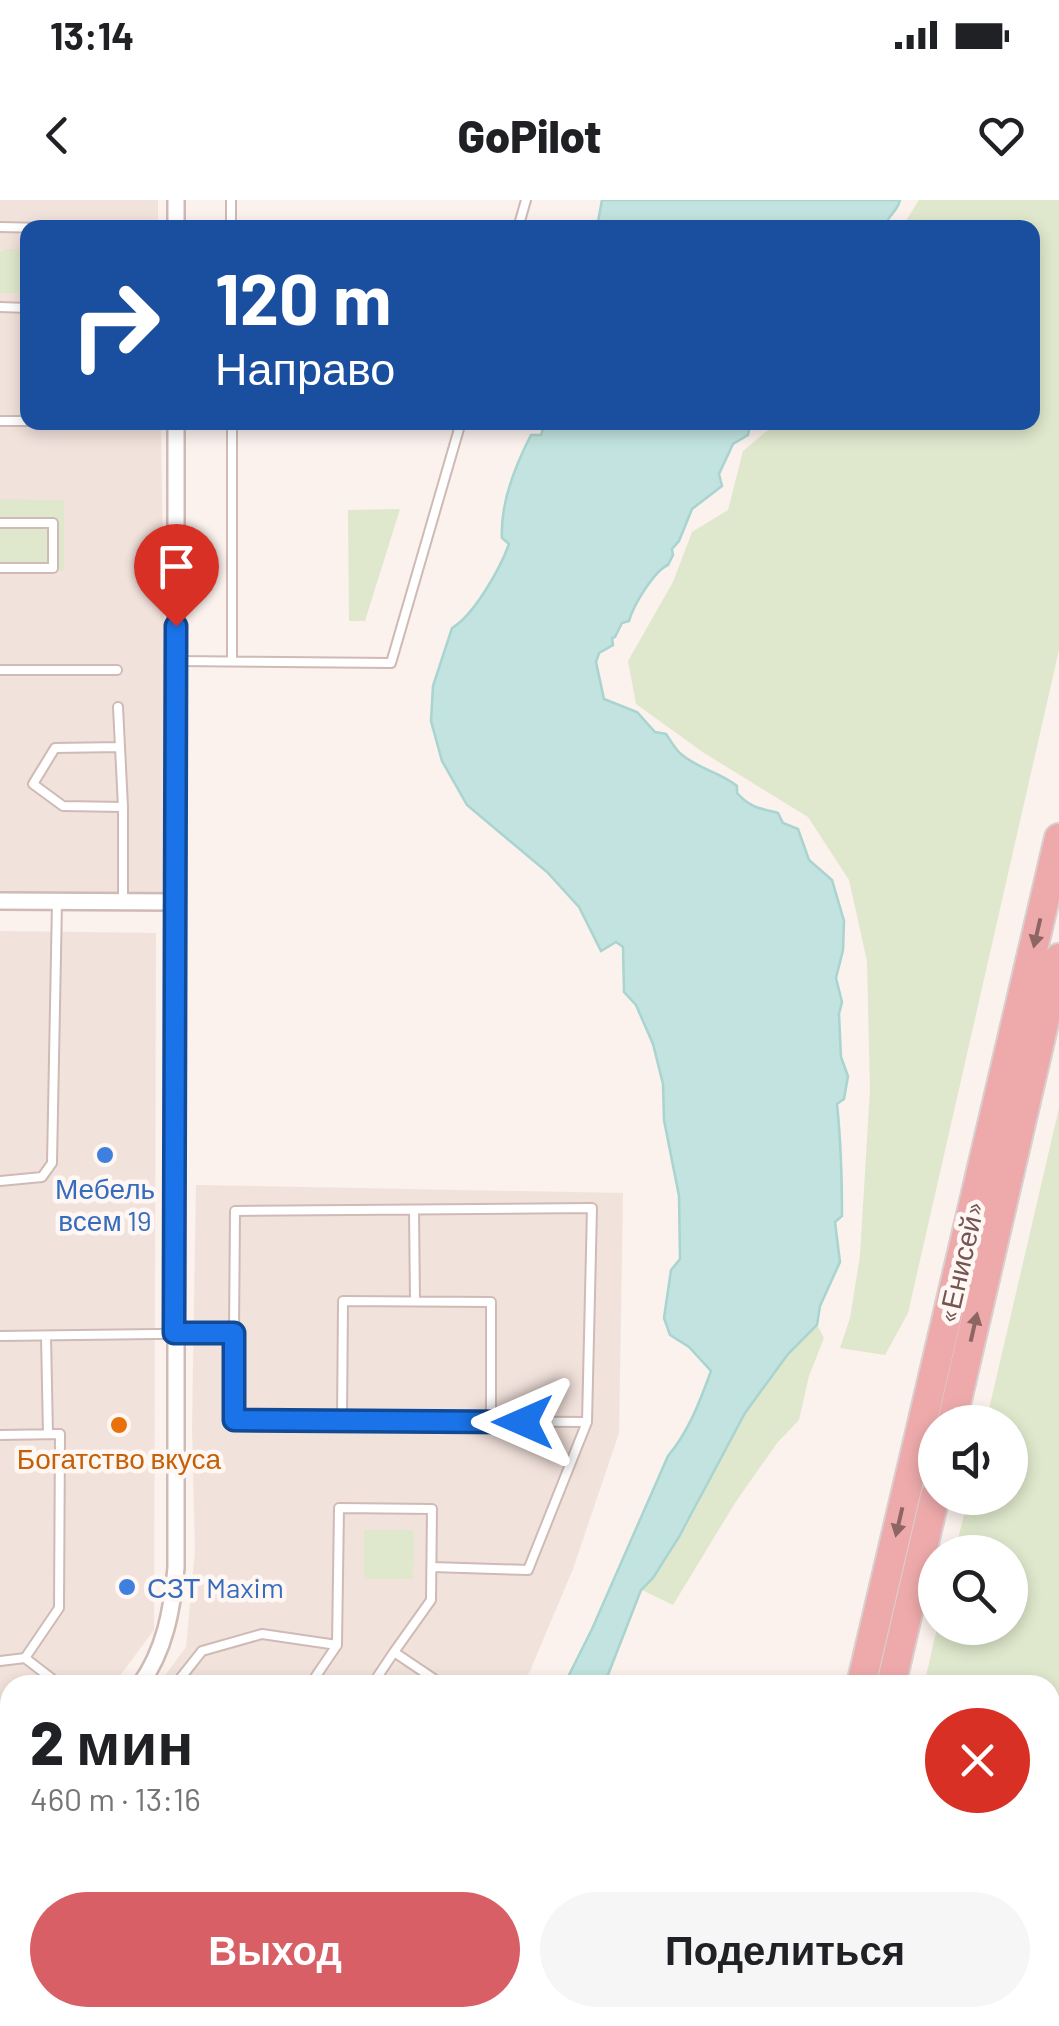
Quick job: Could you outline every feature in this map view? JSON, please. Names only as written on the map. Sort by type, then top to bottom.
[{"type":"highway","name":"«Енисей»","points":[[863,1675],[1059,838]]},
{"type":"highway","name":"«Енисей»","points":[[956,1405],[1059,958]]},
{"type":"highway","points":[[893,1675],[931,1515]]},
{"type":"street","points":[[150,1675],[174,1596],[176,1530],[176,430]]},
{"type":"street","points":[[0,901],[176,902]]},
{"type":"lane","points":[[232,430],[232,661]]},
{"type":"lane","points":[[176,661],[391,664],[459,430]]},
{"type":"lane","points":[[0,523],[53,524],[53,568],[0,568]]},
{"type":"lane","points":[[0,670],[116,670]]},
{"type":"lane","points":[[118,707],[123,901]]},
{"type":"lane","points":[[120,746],[56,748],[33,784],[63,806],[122,807]]},
{"type":"lane","points":[[0,1182],[42,1177],[52,1163],[57,901]]},
{"type":"lane","points":[[432,1567],[528,1570],[587,1422],[592,1208],[235,1211],[234,1420],[587,1422]]},
{"type":"lane","points":[[414,1210],[415,1302]]},
{"type":"lane","points":[[342,1421],[343,1301],[491,1302],[491,1422]]},
{"type":"lane","points":[[0,1336],[234,1333]]},
{"type":"lane","points":[[46,1336],[48,1434]]},
{"type":"lane","points":[[0,1435],[60,1434],[60,1608],[25,1658]]},
{"type":"lane","points":[[317,1675],[337,1644],[339,1508],[432,1509],[431,1600],[379,1675]]},
{"type":"lane","points":[[184,1675],[202,1651],[262,1634],[337,1644]]},
{"type":"lane","points":[[394,1652],[428,1675]]},
{"type":"lane","points":[[0,1661],[25,1658],[47,1675]]},
{"type":"shaded area","points":[[0,200],[158,200],[158,220],[20,220],[20,430],[161,430],[168,895],[0,893]]},
{"type":"shaded area","points":[[0,931],[156,933],[154,1630],[120,1675],[0,1675]]},
{"type":"shaded area","points":[[196,1185],[623,1193],[619,1433],[573,1569],[527,1675],[165,1675],[186,1647],[195,1551],[192,1428]]},
{"type":"green space","points":[[919,200],[1059,200],[1059,650],[908,1313],[885,1355],[840,1348],[850,1318],[860,1256],[870,1089],[867,961],[849,880],[808,817],[704,753],[636,704],[628,661],[673,582],[692,532],[728,510],[743,451],[768,430],[1040,430],[1040,220],[906,220]]},
{"type":"green space","points":[[20,249],[20,293],[0,293],[0,253]]},
{"type":"green space","points":[[0,499],[64,500],[64,571],[0,572]]},
{"type":"green space","points":[[400,509],[365,621],[349,621],[348,510]]},
{"type":"green space","points":[[1059,1108],[1059,1675],[926,1675],[933,1645],[1028,1645],[1028,1535],[959,1535],[964,1515],[1028,1515],[1028,1405],[990,1405]]},
{"type":"green space","points":[[817,1325],[824,1338],[809,1376],[799,1420],[777,1443],[735,1503],[673,1605],[642,1590],[679,1539],[746,1410],[779,1365]]},
{"type":"green space","points":[[364,1530],[414,1530],[413,1579],[364,1579]]},
{"type":"water","points":[[602,200],[900,200],[888,220],[598,220]]},
{"type":"water","points":[[543,430],[749,430],[748,435],[733,444],[719,474],[722,486],[692,509],[668,565],[651,581],[629,621],[622,623],[612,638],[613,645],[599,653],[596,662],[604,699],[637,712],[655,732],[666,734],[688,759],[737,786],[737,793],[751,805],[778,813],[783,823],[798,829],[809,860],[832,880],[844,921],[843,950],[836,978],[842,1002],[841,1057],[848,1076],[844,1099],[837,1104],[842,1216],[835,1222],[840,1262],[820,1306],[817,1325],[788,1354],[745,1413],[679,1537],[641,1590],[608,1675],[569,1675],[711,1371],[689,1347],[670,1335],[664,1318],[671,1270],[680,1259],[679,1196],[664,1120],[663,1084],[653,1044],[636,1005],[624,992],[623,947],[616,942],[601,951],[579,907],[547,872],[467,805],[442,761],[431,721],[433,686],[452,628],[477,602],[505,554],[509,544],[502,538],[502,525],[510,485],[531,435],[541,435]]},
{"type":"place","name":"Мебель всем 19","points":[[105,1155]]},
{"type":"place","name":"Богатство вкуса","points":[[119,1425]]},
{"type":"place","name":"СЗТ Maxim","points":[[127,1587]]},
{"type":"route","points":[[176,626],[174,1333],[234,1333],[234,1420],[523,1422]]}]
